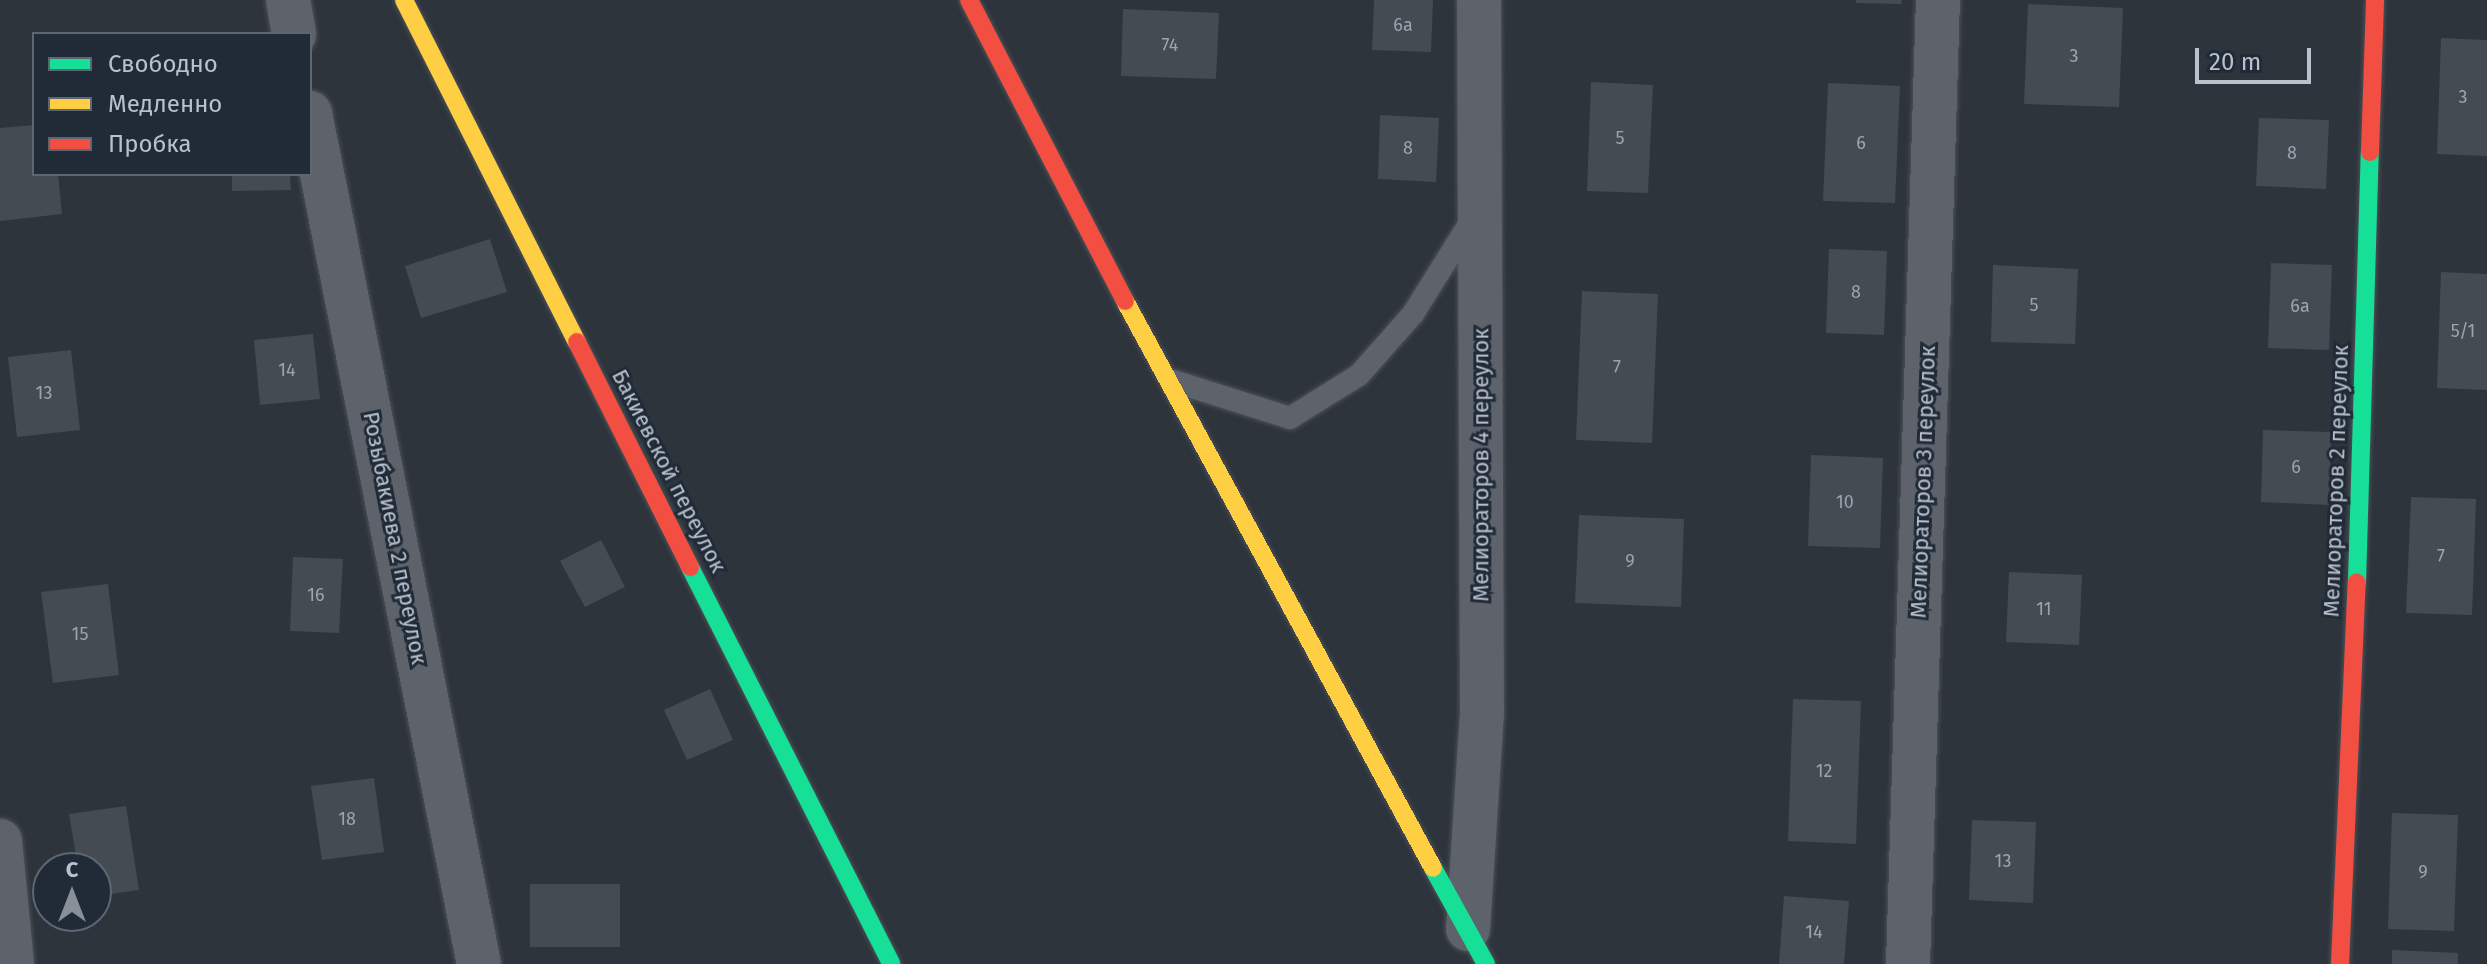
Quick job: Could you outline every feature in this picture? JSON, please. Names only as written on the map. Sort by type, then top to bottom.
[{"type":"street","points":[[288,0],[294,32]]},
{"type":"street","name":"Бакиевской переулок","points":[[404,0],[891,964]]},
{"type":"street","points":[[969,0],[1166,379],[1477,946]]},
{"type":"street","name":"Мелиораторов 4 переулок","points":[[1477,946],[1482,714],[1479,0]]},
{"type":"street","name":"Мелиораторов 3 переулок","points":[[1908,964],[1938,0]]},
{"type":"street","name":"Мелиораторов 2 переулок","points":[[2340,964],[2354,662],[2375,0]]},
{"type":"street","name":"Розыбакиева 2 переулок","points":[[312,123],[479,964]]},
{"type":"street","points":[[0,841],[12,964]]},
{"type":"lane","points":[[1166,379],[1290,418],[1359,375],[1413,314],[1480,207]]},
{"type":"building","points":[[1374,0],[1433,0],[1431,52],[1372,50]]},
{"type":"building","points":[[1856,0],[1902,0],[1901,4],[1856,3]]},
{"type":"building","points":[[2028,4],[2123,8],[2119,107],[2024,104]]},
{"type":"building","points":[[1123,9],[1219,13],[1216,79],[1121,76]]},
{"type":"building","points":[[2441,38],[2487,40],[2487,156],[2437,154]]},
{"type":"building","points":[[1591,82],[1653,85],[1648,193],[1587,191]]},
{"type":"building","points":[[1828,83],[1900,86],[1895,203],[1823,201]]},
{"type":"building","points":[[1380,115],[1439,118],[1436,182],[1378,179]]},
{"type":"building","points":[[2259,118],[2329,120],[2326,189],[2256,186]]},
{"type":"building","points":[[32,125],[32,176],[58,176],[62,214],[0,221],[0,128]]},
{"type":"building","points":[[232,176],[290,176],[291,190],[232,191]]},
{"type":"building","points":[[490,239],[507,292],[421,318],[405,266]]},
{"type":"building","points":[[1829,249],[1887,251],[1884,335],[1826,333]]},
{"type":"building","points":[[2271,263],[2332,265],[2329,350],[2268,348]]},
{"type":"building","points":[[1993,265],[2078,269],[2075,344],[1991,342]]},
{"type":"building","points":[[2441,272],[2487,274],[2487,390],[2437,388]]},
{"type":"building","points":[[1582,291],[1658,294],[1652,443],[1576,440]]},
{"type":"building","points":[[313,334],[320,399],[260,405],[254,340]]},
{"type":"building","points":[[71,350],[80,430],[17,437],[8,357]]},
{"type":"building","points":[[2263,430],[2331,432],[2329,505],[2261,502]]},
{"type":"building","points":[[1811,455],[1883,458],[1880,548],[1808,546]]},
{"type":"building","points":[[2411,497],[2476,499],[2472,615],[2406,613]]},
{"type":"building","points":[[1579,515],[1684,519],[1681,607],[1575,603]]},
{"type":"building","points":[[601,540],[625,587],[585,607],[560,561]]},
{"type":"building","points":[[293,557],[343,559],[339,633],[290,631]]},
{"type":"building","points":[[2009,572],[2082,575],[2079,645],[2006,642]]},
{"type":"building","points":[[108,584],[119,675],[53,683],[41,592]]},
{"type":"building","points":[[710,689],[733,740],[687,760],[664,710]]},
{"type":"building","points":[[1793,699],[1861,701],[1856,844],[1788,841]]},
{"type":"building","points":[[374,778],[384,852],[322,860],[311,786]]},
{"type":"building","points":[[126,806],[139,890],[112,894],[112,852],[75,852],[69,814]]},
{"type":"building","points":[[2392,813],[2458,815],[2454,931],[2388,929]]},
{"type":"building","points":[[1972,820],[2036,822],[2033,903],[1969,900]]},
{"type":"building","points":[[530,884],[620,884],[620,947],[530,947]]},
{"type":"building","points":[[1784,896],[1849,901],[1844,964],[1779,964]]},
{"type":"building","points":[[2392,950],[2458,953],[2458,964],[2392,964]]},
{"type":"traffic: fast","points":[[2357,582],[2370,152]]},
{"type":"traffic: fast","points":[[690,567],[891,964]]},
{"type":"traffic: fast","points":[[1433,868],[1486,964]]},
{"type":"traffic: slow","points":[[404,0],[577,342]]},
{"type":"traffic: slow","points":[[1125,301],[1433,868]]},
{"type":"traffic: jam","points":[[969,0],[1125,301]]},
{"type":"traffic: jam","points":[[2370,152],[2375,0]]},
{"type":"traffic: jam","points":[[577,342],[690,567]]},
{"type":"traffic: jam","points":[[2340,964],[2357,582]]}]
